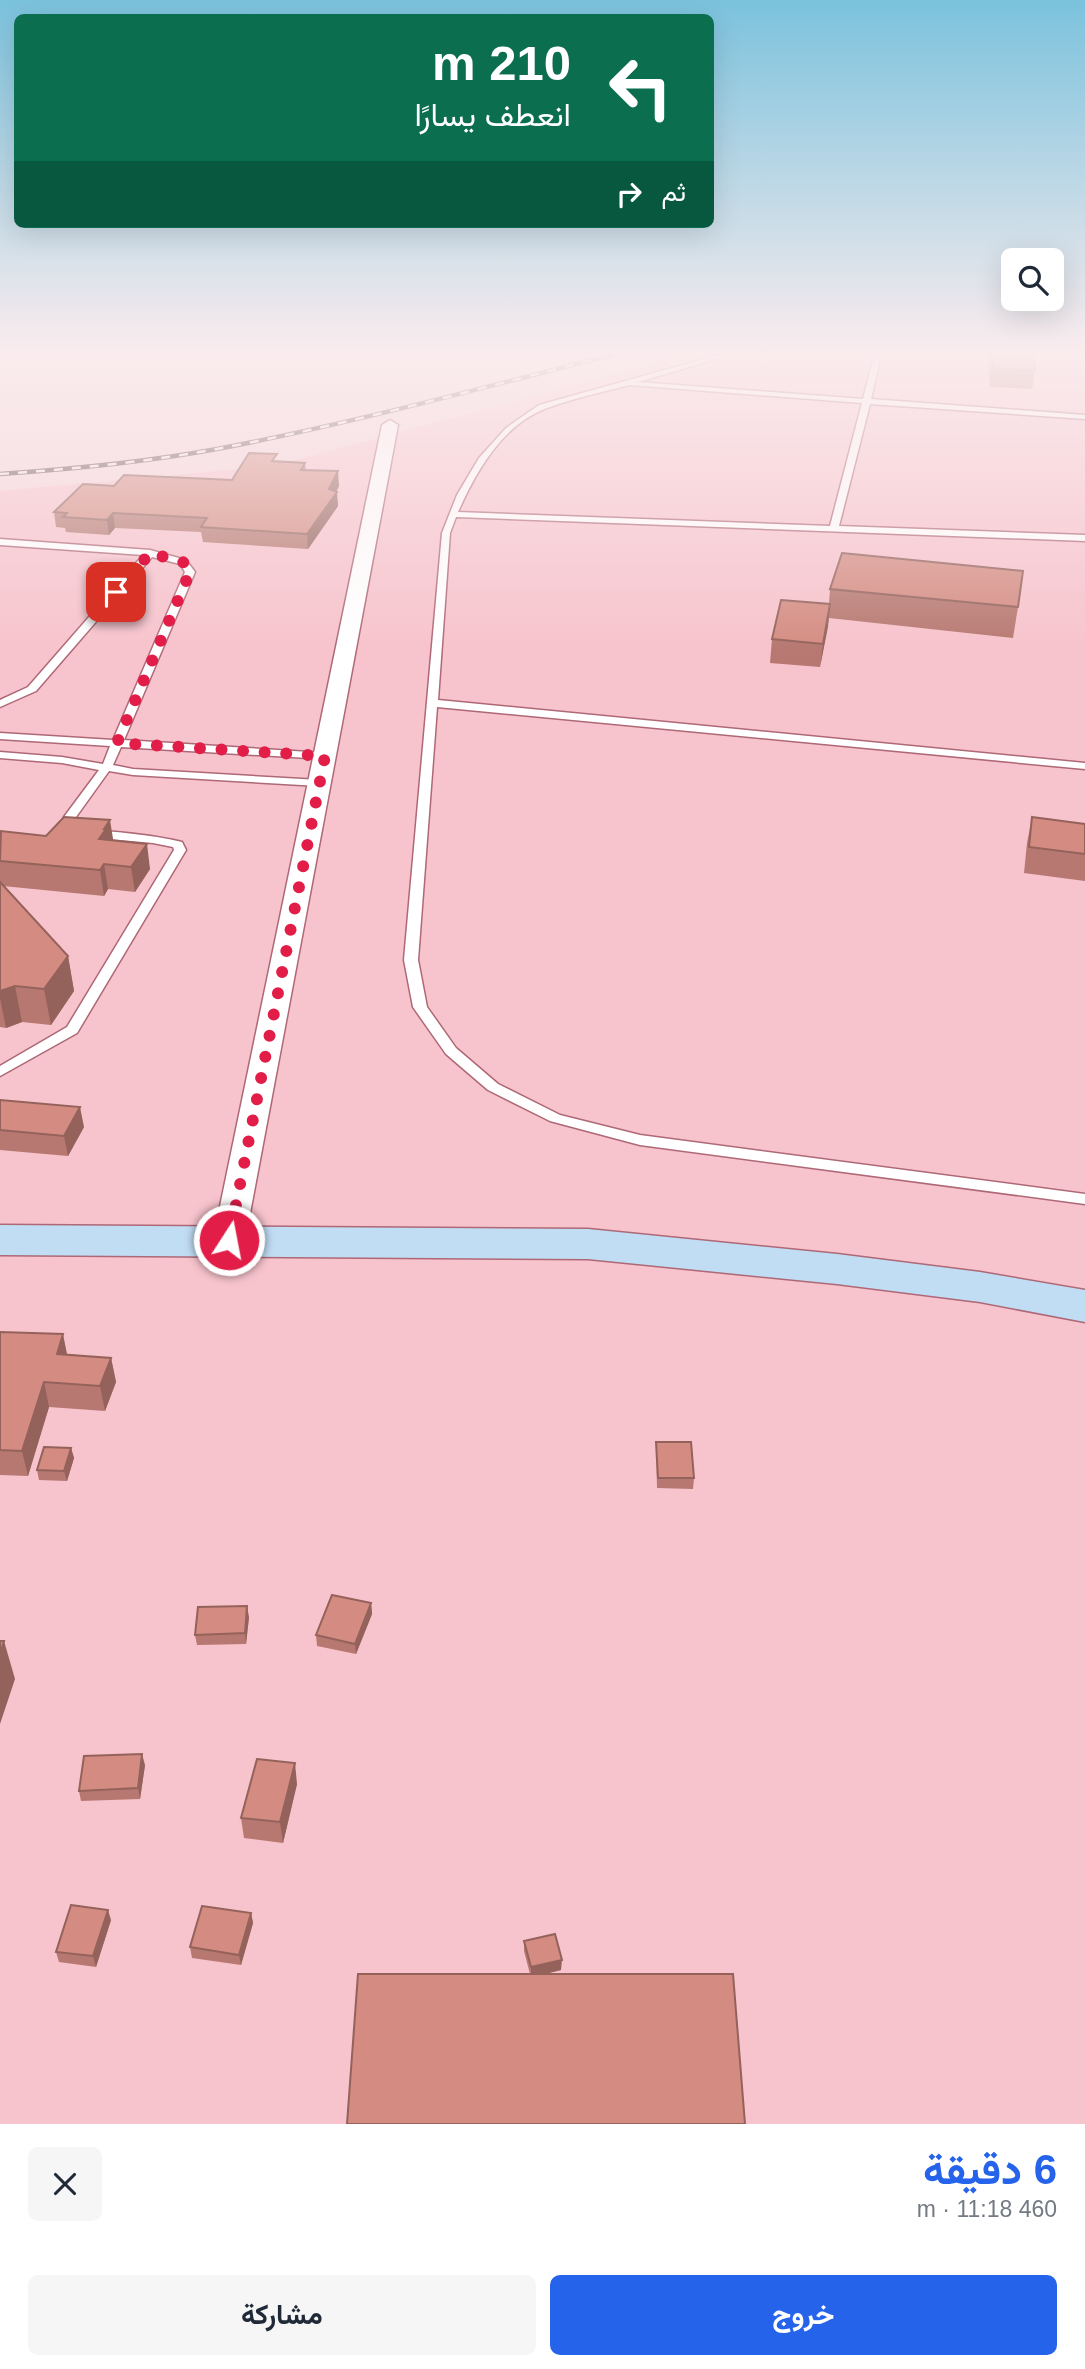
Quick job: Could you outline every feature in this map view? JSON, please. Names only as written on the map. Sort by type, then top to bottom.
[{"type":"main road","points":[[0,1240],[588,1244],[708,1254],[928,1280],[1085,1306]]},
{"type":"street","points":[[229,1240],[384,454]]},
{"type":"lane","points":[[487,454],[472,471],[446,533],[411,960],[420,1007],[451,1051],[493,1087],[555,1118],[640,1140],[1085,1199]]},
{"type":"lane","points":[[834,528],[851,454]]},
{"type":"lane","points":[[453,514],[1085,538]]},
{"type":"lane","points":[[0,542],[150,553],[183,562],[190,572],[107,767],[70,817],[69,824],[78,832],[153,839],[178,845],[180,850],[72,1030],[0,1072]]},
{"type":"lane","points":[[0,704],[32,689],[150,553]]},
{"type":"lane","points":[[431,702],[1085,766]]},
{"type":"lane","points":[[0,736],[325,756]]},
{"type":"lane","points":[[0,755],[133,772],[319,783]]},
{"type":"shaded area","points":[[317,454],[1085,454],[1085,2124],[0,2124],[0,491],[273,466]]},
{"type":"building","points":[[248,454],[277,454],[272,461],[305,463],[301,470],[338,471],[329,489],[337,492],[307,534],[201,527],[207,518],[113,513],[107,520],[63,517],[67,513],[54,512],[83,484],[114,486],[124,475],[232,480]]},
{"type":"building","points":[[842,553],[1023,571],[1018,607],[830,589]]},
{"type":"building","points":[[781,600],[830,604],[823,644],[772,639]]},
{"type":"building","points":[[64,817],[110,820],[99,839],[147,844],[131,867],[104,864],[100,870],[0,861],[1,831],[46,836]]},
{"type":"building","points":[[1032,817],[1085,824],[1085,854],[1029,847]]},
{"type":"building","points":[[0,882],[68,956],[44,989],[15,986],[0,991]]},
{"type":"building","points":[[0,1100],[80,1107],[64,1136],[0,1130]]},
{"type":"building","points":[[0,1332],[63,1334],[57,1354],[111,1358],[100,1386],[44,1382],[22,1451],[0,1450]]},
{"type":"building","points":[[656,1442],[691,1442],[694,1478],[658,1478]]},
{"type":"building","points":[[44,1447],[71,1448],[64,1471],[37,1470]]},
{"type":"building","points":[[332,1595],[371,1603],[355,1644],[316,1635]]},
{"type":"building","points":[[247,1606],[245,1633],[195,1635],[198,1607]]},
{"type":"building","points":[[142,1754],[138,1788],[79,1791],[84,1756]]},
{"type":"building","points":[[257,1759],[295,1763],[280,1822],[241,1818]]},
{"type":"building","points":[[71,1905],[108,1910],[93,1956],[56,1952]]},
{"type":"building","points":[[202,1906],[251,1913],[239,1955],[190,1947]]},
{"type":"building","points":[[555,1934],[562,1960],[531,1967],[524,1941]]},
{"type":"building","points":[[358,1974],[733,1974],[745,2124],[347,2124]]},
{"type":"railway","points":[[0,474],[186,454]]},
{"type":"route","points":[[116,592],[150,553],[183,562],[190,572],[117,743],[325,756],[229,1240]]}]
